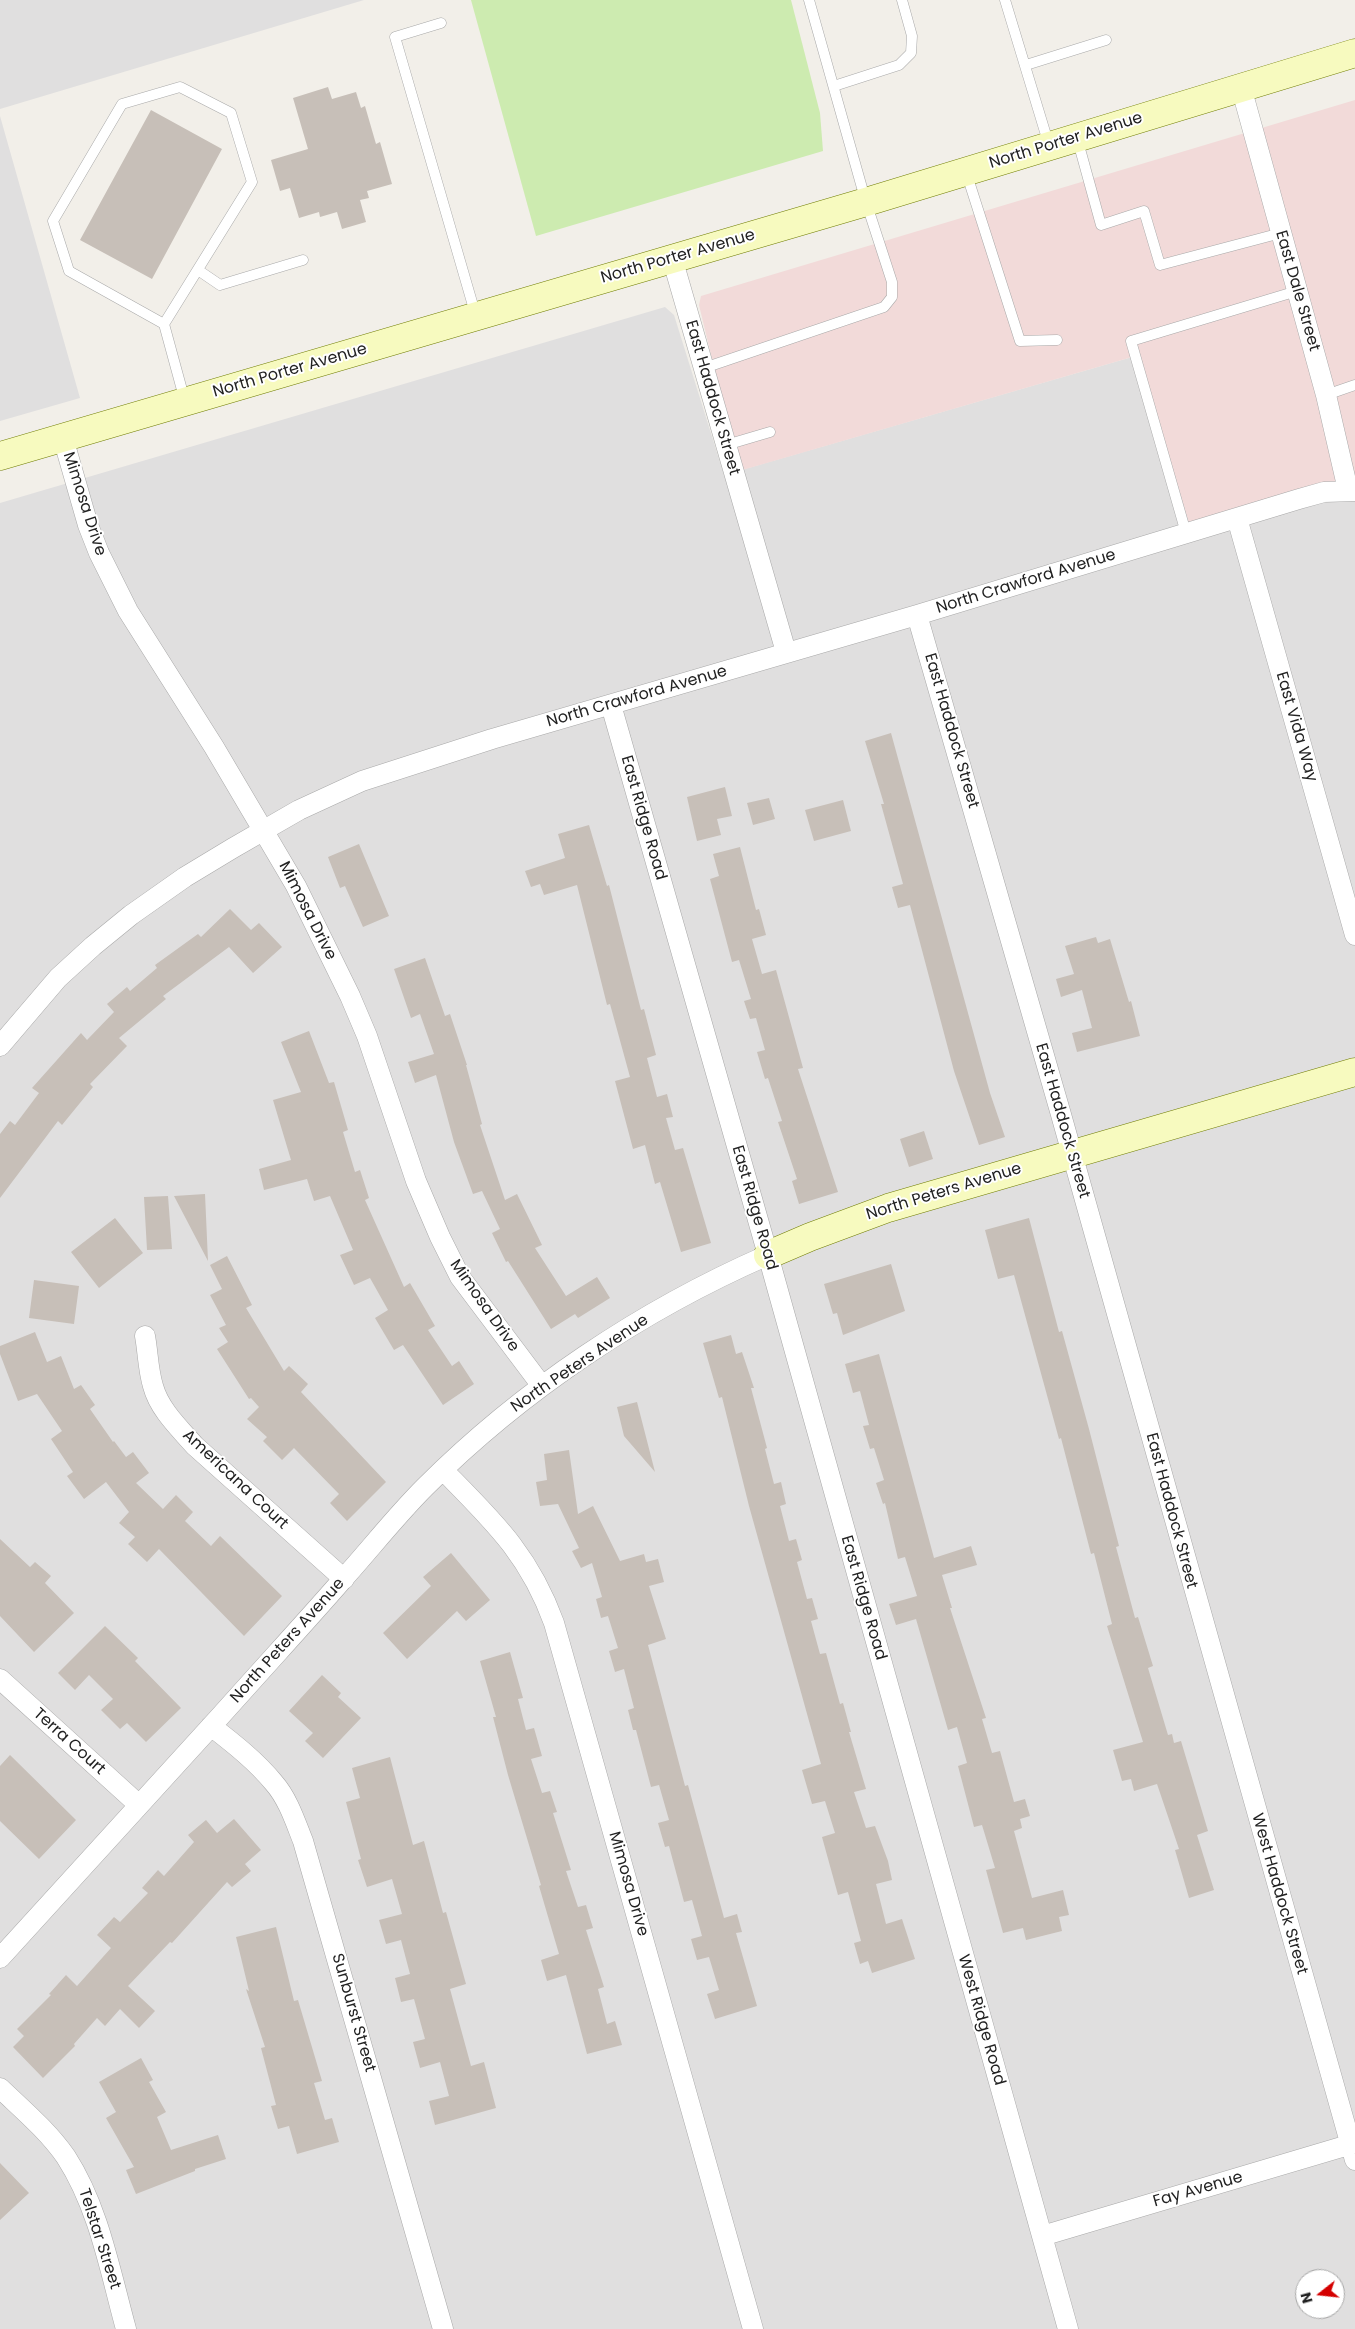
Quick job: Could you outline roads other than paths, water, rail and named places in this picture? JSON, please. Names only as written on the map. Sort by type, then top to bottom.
[{"type":"main road","name":"North Porter Avenue","points":[[0,456],[866,202],[1355,53]]},
{"type":"main road","name":"North Peters Avenue","points":[[768,1255],[888,1208],[1355,1072]]},
{"type":"street","name":"East Dale Street","points":[[1241,87],[1352,490]]},
{"type":"street","name":"East Haddock Street","points":[[672,258],[786,652]]},
{"type":"street","name":"Mimosa Drive","points":[[63,438],[88,525],[113,582],[128,611],[214,747],[296,886],[364,1028],[418,1189],[440,1237],[460,1276],[542,1386]]},
{"type":"street","name":"North Crawford Avenue","points":[[0,1046],[58,978],[131,915],[185,877],[299,810],[362,782],[492,739],[917,615],[1324,492],[1352,490]]},
{"type":"street","name":"East Vida Way","points":[[1237,518],[1355,935]]},
{"type":"street","name":"East Haddock Street","points":[[917,615],[1071,1154],[1203,1627]]},
{"type":"street","name":"East Ridge Road","points":[[611,705],[768,1255],[894,1711]]},
{"type":"street","name":"North Peters Avenue","points":[[0,1958],[425,1487],[480,1436],[542,1386],[630,1328],[738,1269],[768,1255]]},
{"type":"street","name":"Americana Court","points":[[145,1336],[153,1386],[159,1401],[174,1422],[195,1446],[344,1578]]},
{"type":"street","name":"Mimosa Drive","points":[[443,1470],[496,1524],[521,1555],[546,1601],[554,1623],[753,2329]]},
{"type":"street","name":"West Haddock Street","points":[[1203,1627],[1354,2149]]},
{"type":"street","name":"Terra Court","points":[[0,1679],[139,1805]]},
{"type":"street","name":"West Ridge Road","points":[[894,1711],[1068,2329]]},
{"type":"street","name":"Sunburst Street","points":[[211,1726],[274,1783],[293,1814],[303,1841],[443,2329]]},
{"type":"street","name":"Telstar Street","points":[[0,2088],[37,2123],[64,2155],[84,2187],[100,2234],[126,2329]]},
{"type":"street","name":"Fay Avenue","points":[[1042,2236],[1354,2149]]},
{"type":"lane","points":[[704,368],[884,307],[892,296],[892,282],[866,202],[809,0]]},
{"type":"lane","points":[[834,86],[899,64],[911,53],[912,36],[902,0]]},
{"type":"lane","points":[[1005,0],[1049,146]]},
{"type":"lane","points":[[441,24],[394,37],[476,316]]},
{"type":"lane","points":[[1026,65],[1106,40]]},
{"type":"lane","points":[[164,324],[252,182],[231,112],[180,87],[122,104],[53,221],[69,271],[164,324],[185,402]]},
{"type":"lane","points":[[1076,138],[1101,225],[1144,212],[1160,265],[1281,233]]},
{"type":"lane","points":[[966,171],[1020,341],[1057,340]]},
{"type":"lane","points":[[198,270],[220,285],[303,260]]},
{"type":"lane","points":[[1186,533],[1131,341],[1297,291]]},
{"type":"lane","points":[[1326,395],[1355,385]]},
{"type":"lane","points":[[726,445],[770,432]]}]
